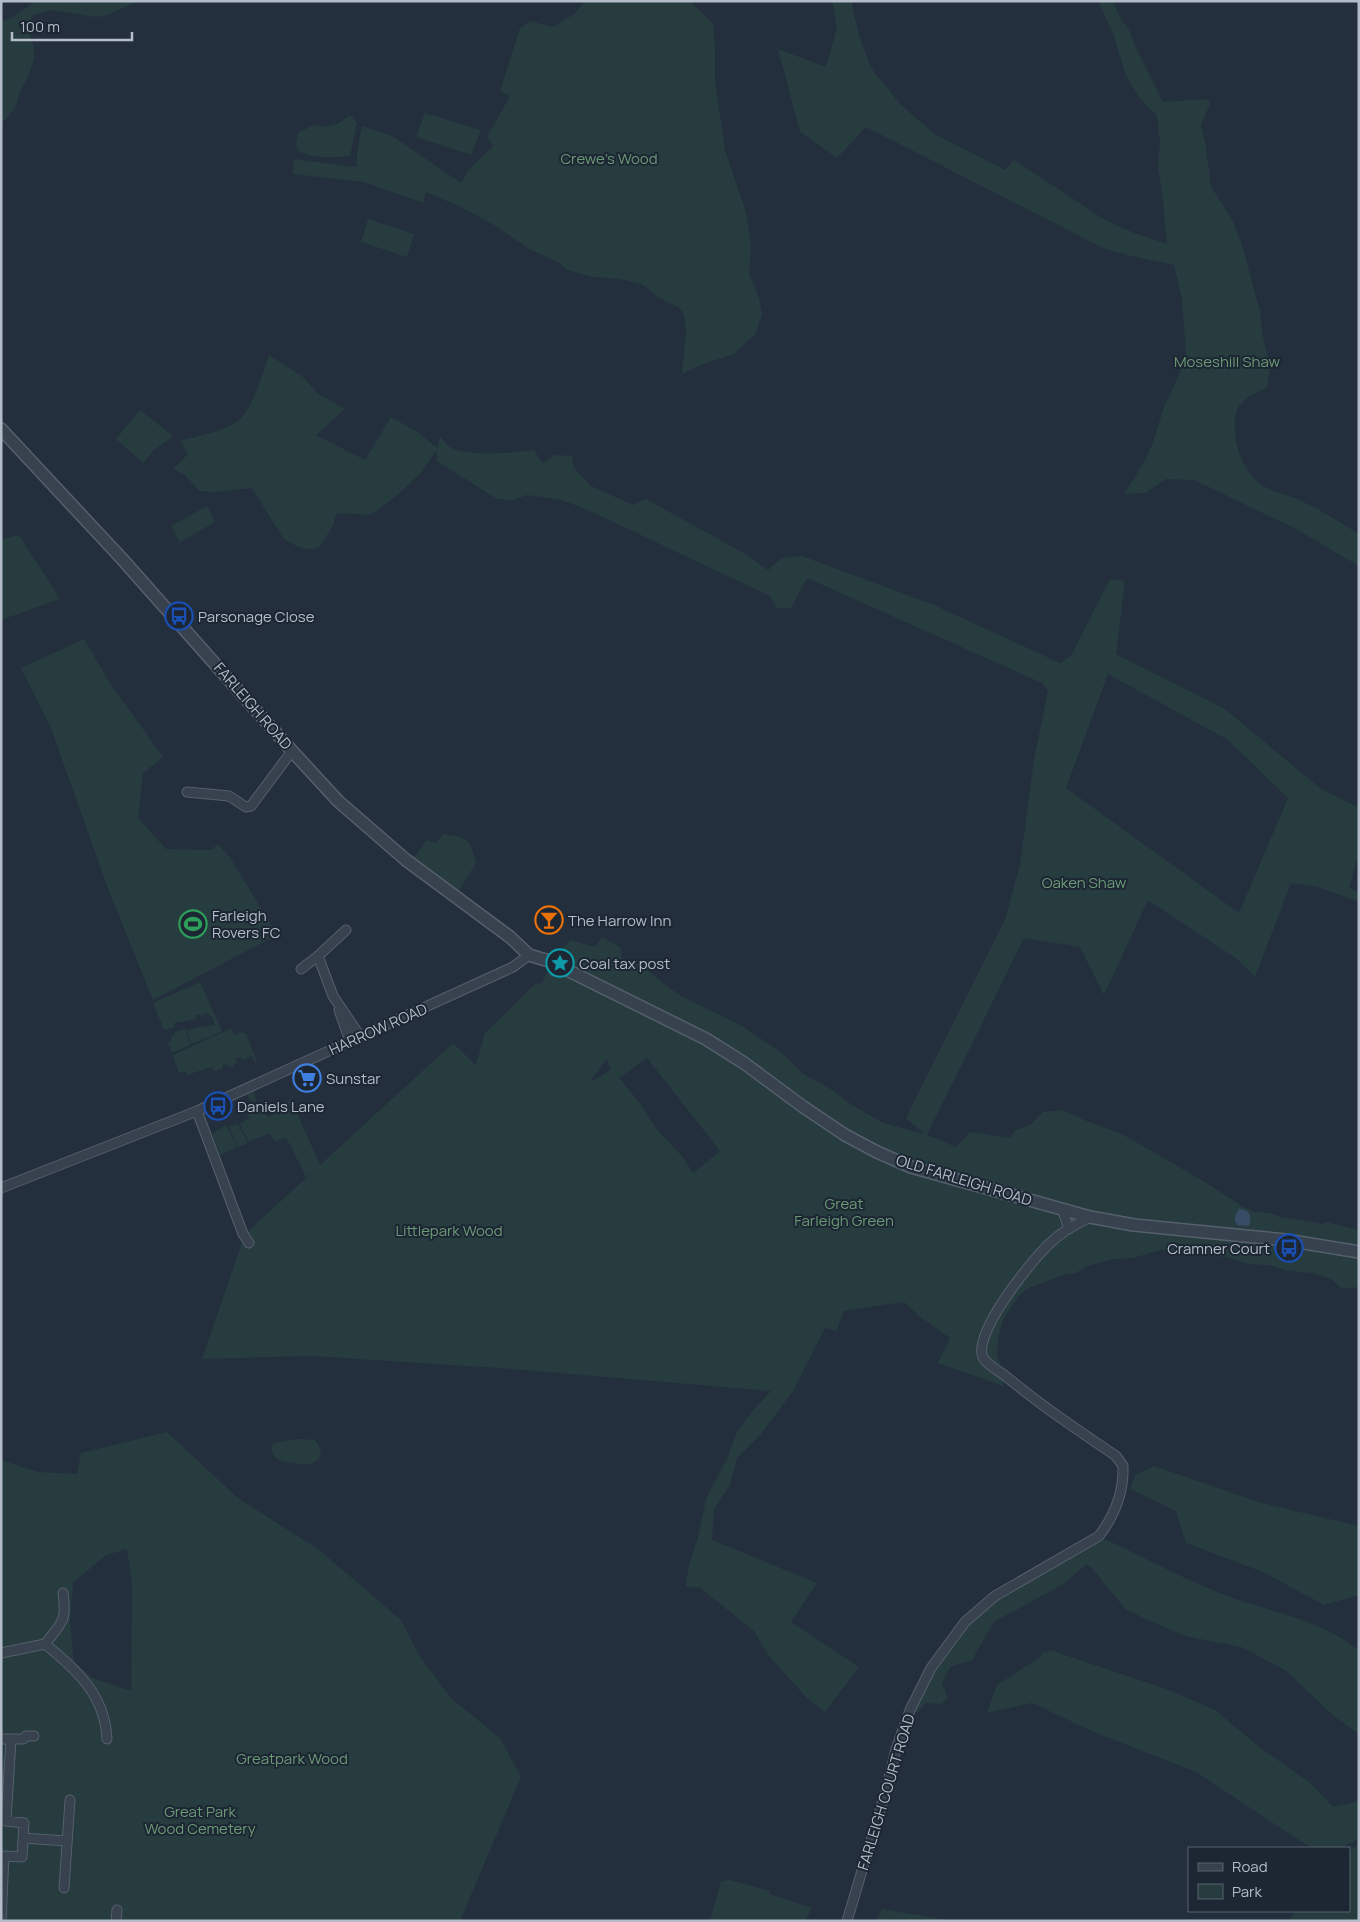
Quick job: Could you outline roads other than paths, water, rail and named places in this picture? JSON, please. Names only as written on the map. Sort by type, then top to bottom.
[{"type":"street","name":"FARLEIGH ROAD","points":[[1,429],[189,633],[338,801],[384,842],[430,879],[510,937],[529,955]]},
{"type":"street","points":[[187,792],[229,796],[246,807],[251,806],[292,751]]},
{"type":"street","points":[[301,969],[346,930]]},
{"type":"street","name":"HARROW ROAD","points":[[1,1188],[197,1111],[513,967],[529,955]]},
{"type":"street","name":"OLD FARLEIGH ROAD","points":[[529,955],[549,962],[706,1039],[744,1063],[802,1106],[846,1135],[876,1152],[911,1167],[1090,1217],[1134,1225],[1296,1241],[1359,1252]]},
{"type":"street","points":[[318,956],[350,1041]]},
{"type":"street","points":[[333,996],[360,1036]]},
{"type":"street","points":[[197,1111],[248,1243]]},
{"type":"street","points":[[1062,1210],[1069,1229]]},
{"type":"street","name":"FARLEIGH COURT ROAD","points":[[847,1921],[886,1790],[896,1749],[910,1710],[932,1668],[965,1622],[995,1596],[1100,1536],[1111,1522],[1119,1501],[1123,1466],[1116,1456],[1026,1393],[989,1364],[983,1357],[981,1348],[986,1332],[1003,1300],[1035,1257],[1069,1229],[1090,1217]]},
{"type":"street","points":[[1,1653],[45,1644],[64,1618],[66,1611],[63,1593]]},
{"type":"street","points":[[45,1644],[80,1675],[91,1690],[102,1708],[106,1723],[107,1739]]},
{"type":"street","points":[[1,1921],[3,1856],[22,1857],[24,1823],[4,1821],[6,1739],[22,1739],[26,1736],[34,1736]]},
{"type":"street","points":[[64,1888],[70,1800]]},
{"type":"street","points":[[23,1838],[66,1842]]},
{"type":"street","points":[[116,1921],[117,1910]]},
{"type":"water","points":[[1239,1209],[1248,1212],[1249,1226],[1237,1225],[1235,1217]]},
{"type":"place","name":"Parsonage Close","points":[[179,616]]},
{"type":"place","name":"The Harrow Inn","points":[[549,920]]},
{"type":"place","name":"Farleigh Rovers FC","points":[[193,924]]},
{"type":"place","name":"Coal tax post","points":[[560,963]]},
{"type":"place","name":"Sunstar","points":[[307,1078]]},
{"type":"place","name":"Daniels Lane","points":[[218,1106]]},
{"type":"place","name":"Cramner Court","points":[[1289,1248]]},
{"type":"park label","name":"Crewe's Wood","points":[[609,158]]},
{"type":"park label","name":"Moseshill Shaw","points":[[1227,361]]},
{"type":"park label","name":"Oaken Shaw","points":[[1084,882]]},
{"type":"park label","name":"Great Farleigh Green","points":[[844,1212]]},
{"type":"park label","name":"Littlepark Wood","points":[[449,1230]]},
{"type":"park label","name":"Greatpark Wood","points":[[292,1758]]},
{"type":"park label","name":"Great Park Wood Cemetery","points":[[200,1820]]}]
